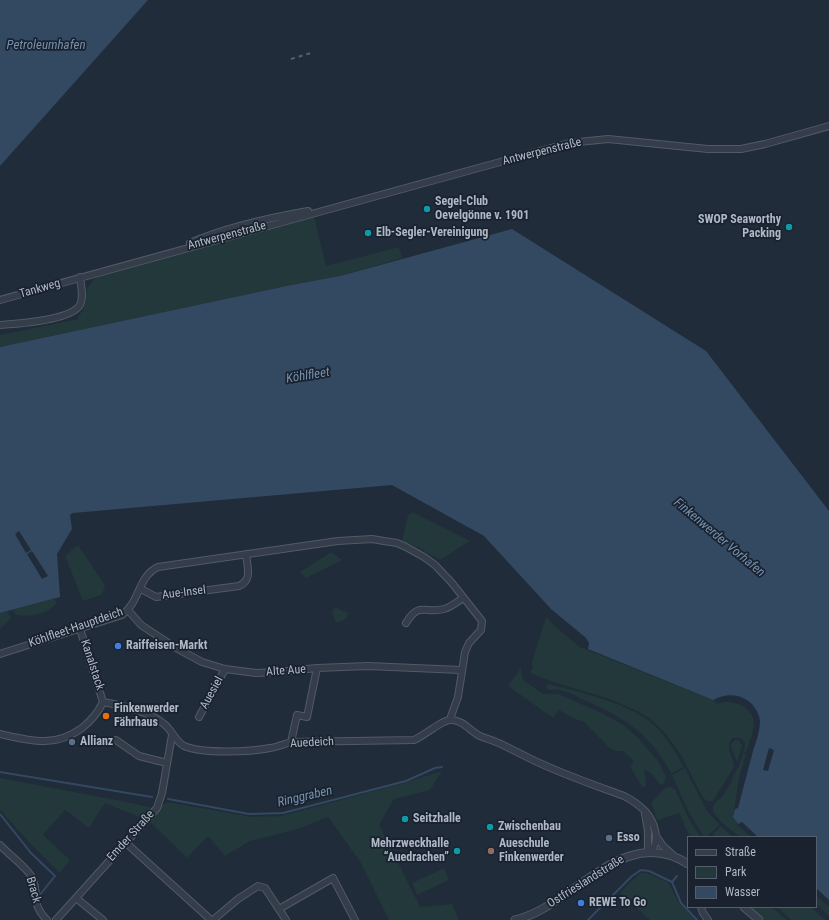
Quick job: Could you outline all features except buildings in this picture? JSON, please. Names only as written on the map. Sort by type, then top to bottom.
[{"type":"street","name":"Antwerpenstraße","points":[[80,277],[569,143],[608,139],[708,149],[735,149],[760,145],[829,126]]},
{"type":"street","name":"Tankweg","points":[[0,300],[80,277]]},
{"type":"street","points":[[0,325],[24,323],[74,312],[82,300],[80,277]]},
{"type":"street","points":[[141,589],[147,575],[158,567],[338,540],[372,539],[406,547],[435,565],[479,615],[482,625],[480,632],[472,639],[467,647],[458,697],[450,719],[467,725],[475,733],[502,744],[533,760],[624,796],[641,807],[649,816],[655,834],[663,846],[675,857],[687,863]]},
{"type":"street","name":"Aue-Insel","points":[[141,589],[156,596],[239,586],[246,581],[249,576],[246,554]]},
{"type":"street","name":"Köhlfleet-Hauptdeich","points":[[0,654],[122,615],[135,601],[141,589]]},
{"type":"street","points":[[406,623],[410,616],[419,610],[443,609],[452,606],[463,598]]},
{"type":"street","name":"Alte Aue","points":[[128,610],[141,625],[176,648],[202,662],[225,669],[256,673],[316,668],[368,666],[462,670]]},
{"type":"street","name":"Kanalstack","points":[[80,629],[103,702]]},
{"type":"street","points":[[291,742],[297,715],[306,717],[316,668]]},
{"type":"street","name":"Auesiel","points":[[199,717],[225,669]]},
{"type":"street","points":[[0,734],[27,740],[46,742],[60,740],[73,735],[90,721],[99,712],[103,702]]},
{"type":"street","name":"Auedeich","points":[[103,702],[117,705],[155,718],[164,724],[172,735],[184,746],[196,749],[218,751],[251,751],[271,748],[291,742],[414,740],[423,736],[439,724],[450,719]]},
{"type":"street","name":"Emder Straße","points":[[56,920],[157,808],[162,793],[172,735]]},
{"type":"street","points":[[116,740],[139,756],[167,763]]},
{"type":"street","points":[[641,807],[648,824],[648,852]]},
{"type":"street","points":[[648,852],[655,846],[655,834]]},
{"type":"street","points":[[125,842],[212,920],[258,886],[265,888],[286,920]]},
{"type":"street","name":"Brack","points":[[0,846],[29,872],[33,879],[38,907],[47,920]]},
{"type":"street","points":[[648,852],[675,857]]},
{"type":"street","name":"Ostfrieslandstraße","points":[[515,920],[525,919],[541,910],[605,867],[625,857],[648,852]]},
{"type":"street","points":[[279,909],[333,878],[355,920]]},
{"type":"street","points":[[76,898],[103,920]]},
{"type":"street","points":[[701,908],[708,920]]},
{"type":"street","points":[[745,908],[759,920]]},
{"type":"green space","points":[[314,216],[326,266],[399,247],[402,258],[340,276],[291,285],[0,347],[0,335],[78,319],[79,315],[84,309],[87,288],[94,279],[109,272]]},
{"type":"green space","points":[[412,512],[470,541],[440,560],[419,548],[402,541],[408,515]]},
{"type":"green space","points":[[78,545],[104,584],[105,588],[101,595],[83,601],[65,556]]},
{"type":"green space","points":[[331,552],[342,560],[306,578],[300,572]]},
{"type":"green space","points":[[54,599],[57,603],[43,613],[27,616],[16,615],[12,610]]},
{"type":"green space","points":[[334,608],[347,612],[348,615],[340,622],[336,622],[332,613]]},
{"type":"green space","points":[[7,611],[11,618],[0,629],[0,613]]},
{"type":"green space","points":[[546,617],[580,647],[713,700],[717,704],[727,702],[738,704],[743,706],[751,713],[754,726],[746,752],[744,752],[745,743],[740,738],[733,738],[730,741],[729,748],[734,767],[713,801],[707,801],[703,798],[680,753],[664,732],[651,719],[610,699],[553,682],[530,673],[533,666],[531,665]]},
{"type":"green space","points":[[521,668],[523,680],[543,694],[558,694],[602,713],[625,726],[640,740],[658,761],[666,776],[664,783],[660,785],[651,773],[644,769],[646,785],[643,788],[630,767],[634,761],[623,751],[616,751],[610,748],[584,722],[559,710],[553,718],[508,686]]},
{"type":"green space","points":[[549,684],[601,698],[639,714],[660,731],[673,748],[684,767],[671,773],[655,748],[635,729],[600,707],[567,692],[548,690],[546,687]]},
{"type":"green space","points":[[734,740],[739,740],[742,745],[737,762],[731,747]]},
{"type":"green space","points":[[743,753],[746,754],[739,778],[733,817],[738,825],[750,836],[739,836],[722,823],[713,812],[713,806],[722,797],[739,766]]},
{"type":"green space","points":[[685,768],[707,811],[720,825],[707,836],[703,836],[687,809],[672,775]]},
{"type":"green space","points":[[442,771],[430,790],[394,799],[379,825],[420,907],[452,904],[459,920],[389,920],[361,863],[328,817],[298,829],[250,841],[225,856],[208,836],[187,858],[149,821],[105,803],[89,828],[65,810],[43,835],[70,860],[60,873],[0,810],[0,778],[153,808],[168,802],[252,817],[281,816],[404,783]]},
{"type":"green space","points":[[670,787],[675,789],[691,823],[700,836],[690,836],[679,813],[657,820],[651,803],[665,788]]},
{"type":"green space","points":[[721,826],[732,836],[715,836],[713,834]]},
{"type":"green space","points":[[444,868],[449,880],[417,895],[412,883]]},
{"type":"green space","points":[[640,873],[646,873],[668,882],[679,903],[695,920],[650,920],[620,893]]},
{"type":"green space","points":[[817,897],[829,907],[829,916],[817,905]]},
{"type":"green space","points":[[750,908],[773,908],[787,920],[764,920]]},
{"type":"green space","points":[[778,908],[812,908],[825,920],[791,920]]},
{"type":"water","name":"Petroleumhafen","points":[[0,0],[148,0],[0,166]]},
{"type":"water","points":[[512,229],[706,351],[829,511],[829,900],[817,889],[817,836],[757,836],[742,822],[738,824],[733,817],[735,809],[738,808],[758,736],[760,721],[755,708],[751,703],[741,697],[733,695],[713,700],[588,649],[589,643],[586,638],[551,609],[484,536],[392,485],[73,513],[70,515],[72,529],[57,554],[60,597],[0,613],[0,347],[291,285],[340,276]]},
{"type":"pier","points":[[19,531],[31,550],[26,553],[15,534]]},
{"type":"pier","points":[[32,551],[48,576],[42,579],[27,554]]},
{"type":"pier","points":[[769,748],[774,750],[768,771],[763,770]]},
{"type":"waterway","name":"Ringgraben","points":[[168,799],[249,814],[283,813],[406,781],[435,768],[442,767]]},
{"type":"waterway","name":"Ringgraben","points":[[0,772],[152,797]]},
{"type":"waterway","points":[[0,814],[31,853],[55,876],[39,896]]},
{"type":"waterway","points":[[588,920],[632,876],[641,870],[649,871],[672,882],[677,876]]},
{"type":"waterway","points":[[672,882],[681,903],[697,920]]},
{"type":"railway","points":[[291,59],[311,53]]},
{"type":"place","name":"Segel-Club Oevelgönne v. 1901","points":[[427,209]]},
{"type":"place","name":"SWOP Seaworthy Packing","points":[[789,227]]},
{"type":"place","name":"Elb-Segler-Vereinigung","points":[[368,233]]},
{"type":"place","name":"Raiffeisen-Markt","points":[[118,646]]},
{"type":"place","name":"Finkenwerder Fährhaus","points":[[106,716]]},
{"type":"place","name":"Allianz","points":[[72,742]]},
{"type":"place","name":"Seitzhalle","points":[[405,819]]},
{"type":"place","name":"Zwischenbau","points":[[490,827]]},
{"type":"place","name":"Esso","points":[[609,838]]},
{"type":"place","name":"Mehrzweckhalle “Auedrachen”","points":[[457,851]]},
{"type":"place","name":"Aueschule Finkenwerder","points":[[491,851]]},
{"type":"place","name":"REWE To Go","points":[[581,903]]},
{"type":"water label","name":"Köhlfleet","points":[[308,376]]},
{"type":"water label","name":"Finkenwerder Vorhafen","points":[[719,538]]}]
